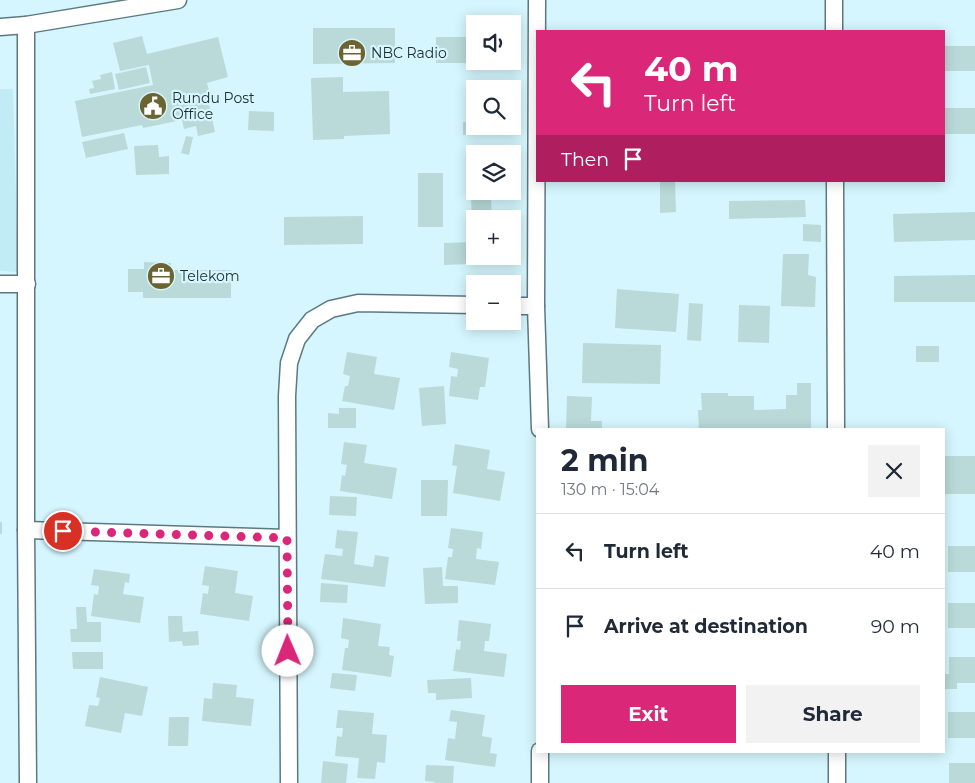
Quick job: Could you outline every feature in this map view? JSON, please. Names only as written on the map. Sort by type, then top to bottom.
[{"type":"street","points":[[0,27],[178,0]]},
{"type":"street","points":[[537,0],[537,30]]},
{"type":"street","points":[[834,0],[834,30]]},
{"type":"street","points":[[26,24],[28,783]]},
{"type":"street","points":[[536,182],[536,306],[540,428]]},
{"type":"street","points":[[835,182],[836,428]]},
{"type":"street","points":[[0,284],[27,284]]},
{"type":"street","points":[[289,783],[287,396],[289,363],[297,338],[312,320],[331,309],[358,303],[466,305]]},
{"type":"street","points":[[521,306],[536,306]]},
{"type":"street","points":[[26,530],[287,538]]},
{"type":"street","points":[[540,753],[540,783]]},
{"type":"street","points":[[837,753],[837,783]]},
{"type":"shaded area","points":[[0,89],[13,89],[18,272],[0,271]]},
{"type":"building","points":[[313,28],[395,28],[395,63],[313,64]]},
{"type":"building","points":[[142,36],[147,54],[218,37],[228,77],[207,83],[210,95],[207,95],[215,132],[198,136],[196,126],[184,129],[182,120],[143,128],[142,125],[82,137],[75,101],[153,85],[149,65],[120,71],[113,43]]},
{"type":"building","points":[[436,37],[466,37],[466,63],[436,63]]},
{"type":"building","points":[[945,46],[975,46],[975,71],[945,71]]},
{"type":"building","points":[[146,67],[150,83],[119,90],[115,74]]},
{"type":"building","points":[[112,72],[115,89],[90,94],[89,89],[94,88],[92,81],[101,79],[100,75]]},
{"type":"building","points":[[343,77],[343,92],[389,91],[390,134],[344,136],[344,139],[313,140],[311,78]]},
{"type":"building","points":[[945,108],[975,108],[975,134],[945,134]]},
{"type":"building","points":[[249,111],[274,112],[274,131],[248,130]]},
{"type":"building","points":[[463,122],[466,122],[466,135],[463,135]]},
{"type":"building","points":[[124,133],[128,149],[86,158],[82,142]]},
{"type":"building","points":[[186,136],[193,137],[189,155],[181,153]]},
{"type":"building","points":[[158,145],[159,157],[169,156],[169,174],[136,175],[134,146]]},
{"type":"building","points":[[418,173],[443,173],[443,227],[418,227]]},
{"type":"building","points":[[660,182],[675,182],[676,212],[660,213]]},
{"type":"building","points":[[471,200],[491,200],[492,210],[472,210]]},
{"type":"building","points":[[805,200],[806,217],[729,219],[729,201]]},
{"type":"building","points":[[975,212],[975,240],[894,242],[893,214]]},
{"type":"building","points":[[363,216],[363,244],[284,245],[284,217]]},
{"type":"building","points":[[803,224],[821,225],[821,242],[803,241]]},
{"type":"building","points":[[466,242],[466,264],[444,265],[444,243]]},
{"type":"building","points":[[783,254],[809,254],[808,275],[816,277],[815,307],[781,306]]},
{"type":"building","points":[[144,262],[171,263],[171,270],[231,270],[231,298],[143,298],[143,292],[128,292],[128,269],[144,269]]},
{"type":"building","points":[[975,275],[975,302],[894,302],[894,276]]},
{"type":"building","points":[[617,289],[679,294],[676,332],[615,328]]},
{"type":"building","points":[[689,303],[703,304],[701,341],[687,340]]},
{"type":"building","points":[[739,305],[770,306],[769,343],[738,342]]},
{"type":"building","points":[[583,343],[661,345],[660,384],[582,383]]},
{"type":"building","points":[[916,346],[939,346],[939,362],[916,362]]},
{"type":"building","points":[[347,352],[377,357],[374,374],[400,378],[394,410],[342,401],[345,386],[348,386],[350,376],[343,374]]},
{"type":"building","points":[[451,352],[489,358],[485,387],[480,387],[478,400],[449,396],[451,376],[457,377],[458,369],[449,367]]},
{"type":"building","points":[[797,383],[811,383],[811,428],[699,428],[698,410],[702,410],[701,393],[728,393],[728,396],[754,396],[754,410],[786,409],[786,395],[797,395]]},
{"type":"building","points":[[444,386],[446,424],[422,426],[419,388]]},
{"type":"building","points":[[567,396],[592,397],[591,421],[602,421],[602,428],[566,428]]},
{"type":"building","points":[[339,408],[356,408],[356,428],[328,428],[328,413],[339,414]]},
{"type":"building","points":[[344,442],[367,445],[364,463],[397,468],[392,499],[340,491],[342,475],[345,476],[347,465],[341,464]]},
{"type":"building","points":[[455,444],[490,450],[487,469],[505,472],[500,501],[453,493],[457,466],[452,465]]},
{"type":"building","points":[[945,456],[975,456],[975,494],[945,494]]},
{"type":"building","points":[[421,480],[448,480],[447,516],[421,516]]},
{"type":"building","points":[[330,496],[357,497],[356,516],[329,515]]},
{"type":"building","points":[[0,522],[2,522],[2,534],[0,534]]},
{"type":"building","points":[[451,528],[483,532],[481,549],[477,548],[476,559],[499,562],[495,585],[445,579],[448,557],[452,557],[453,549],[448,548]]},
{"type":"building","points":[[337,530],[358,532],[354,564],[373,567],[375,555],[389,557],[385,587],[321,579],[325,554],[342,556],[343,549],[335,548]]},
{"type":"building","points":[[948,546],[975,546],[975,572],[948,572]]},
{"type":"building","points":[[205,566],[238,571],[235,593],[253,596],[249,621],[200,614],[203,593],[208,594],[209,586],[202,585]]},
{"type":"building","points":[[442,567],[443,586],[458,586],[458,603],[425,604],[423,568]]},
{"type":"building","points":[[94,569],[130,574],[129,583],[125,582],[123,594],[144,597],[140,623],[91,616],[94,594],[98,595],[99,586],[91,585]]},
{"type":"building","points":[[321,583],[348,585],[347,603],[320,602]]},
{"type":"building","points":[[948,603],[975,603],[975,628],[948,628]]},
{"type":"building","points":[[76,607],[86,607],[87,622],[101,622],[101,642],[71,642],[70,629],[77,629]]},
{"type":"building","points":[[168,616],[182,616],[183,632],[198,631],[199,645],[183,646],[182,641],[169,642]]},
{"type":"building","points":[[343,618],[381,624],[378,646],[390,647],[389,655],[394,656],[391,677],[342,670],[345,648],[348,648],[349,640],[341,638]]},
{"type":"building","points":[[459,620],[491,624],[489,641],[485,641],[484,651],[507,654],[504,677],[453,671],[456,649],[460,650],[461,641],[457,641]]},
{"type":"building","points":[[72,652],[103,652],[103,669],[73,669]]},
{"type":"building","points":[[949,657],[975,657],[975,683],[957,683],[957,689],[945,689],[945,674],[949,674]]},
{"type":"building","points":[[332,673],[357,675],[355,691],[330,688]]},
{"type":"building","points":[[100,677],[148,687],[142,716],[125,713],[121,733],[85,726],[89,705],[98,706],[100,698],[96,697]]},
{"type":"building","points":[[471,678],[472,698],[436,700],[436,693],[428,693],[427,680]]},
{"type":"building","points":[[213,683],[237,685],[236,697],[254,699],[251,726],[202,721],[204,698],[212,699]]},
{"type":"building","points":[[338,710],[374,713],[372,734],[387,735],[385,763],[377,762],[375,779],[357,778],[359,758],[335,756],[337,736],[342,737],[343,728],[336,728]]},
{"type":"building","points":[[451,710],[485,715],[482,736],[492,738],[490,753],[497,754],[495,767],[445,760],[448,738],[455,739],[457,722],[449,721]]},
{"type":"building","points":[[948,712],[975,712],[975,738],[948,738]]},
{"type":"building","points":[[169,717],[189,717],[188,746],[168,746]]},
{"type":"building","points":[[323,761],[348,764],[346,783],[321,783]]},
{"type":"building","points":[[949,763],[975,763],[975,783],[949,783]]},
{"type":"building","points":[[426,765],[454,766],[453,783],[425,781]]},
{"type":"place","name":"NBC Radio","points":[[352,53]]},
{"type":"place","name":"Rundu Post Office","points":[[153,106]]},
{"type":"place","name":"Telekom","points":[[161,276]]},
{"type":"route","points":[[63,531],[287,538],[288,651]]}]
